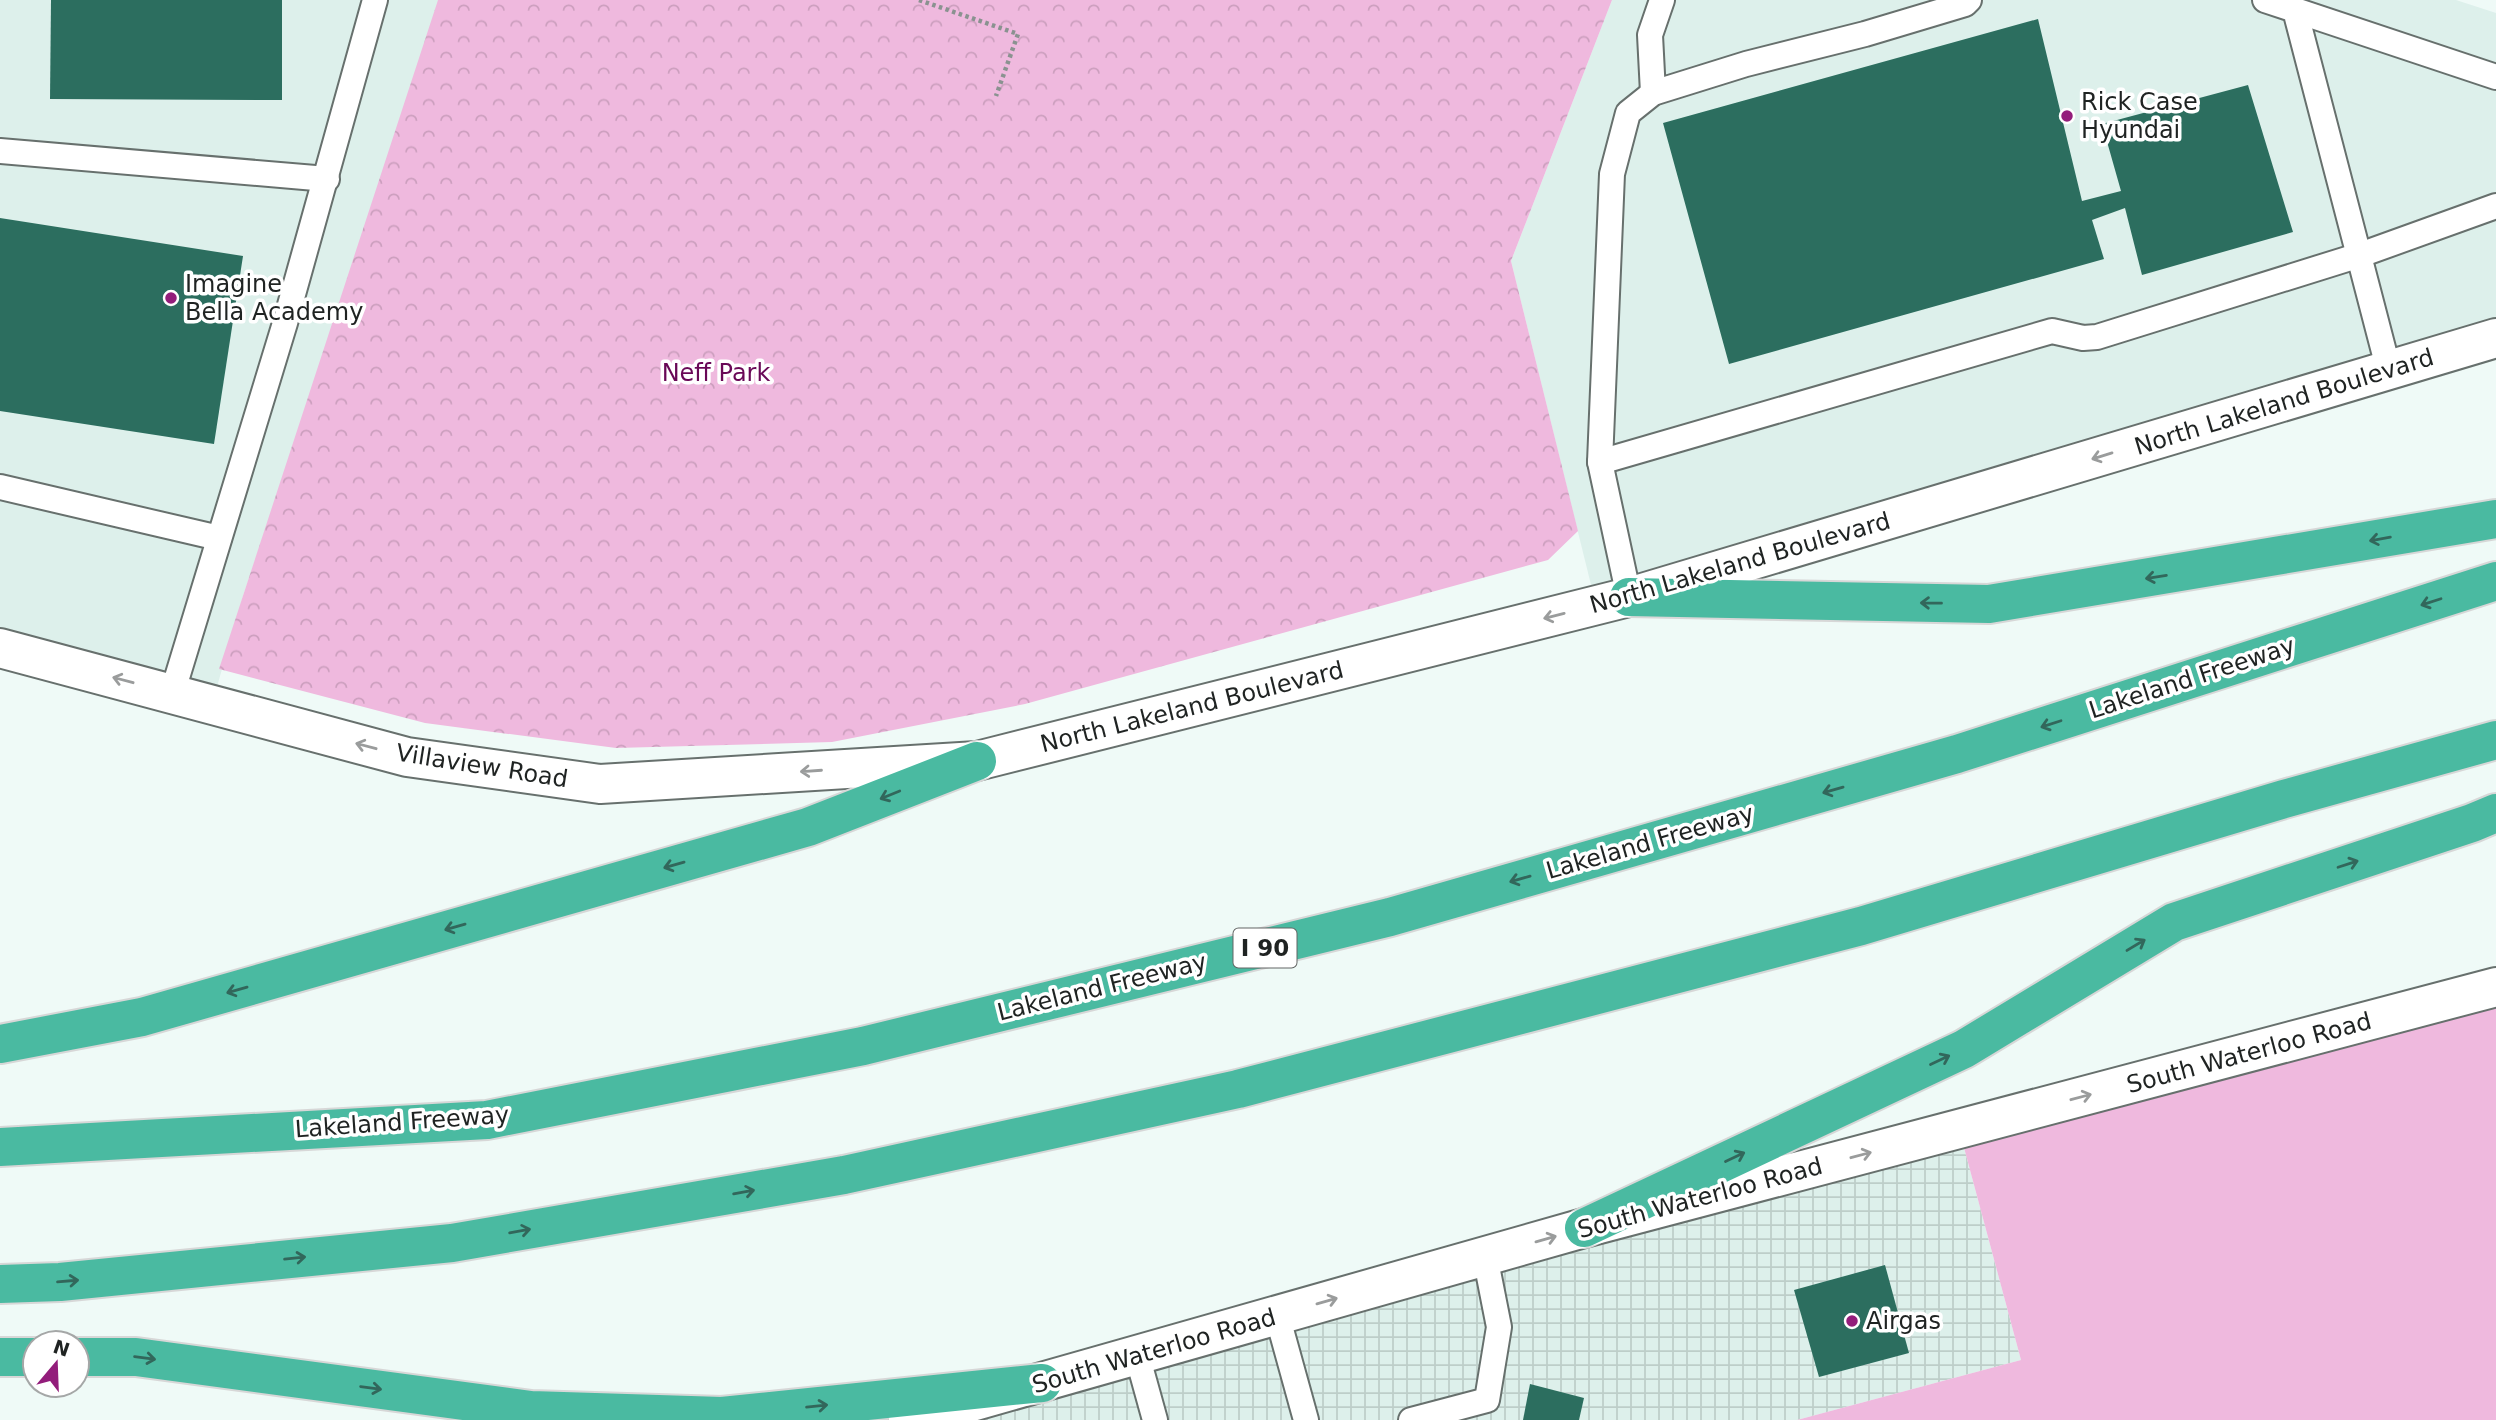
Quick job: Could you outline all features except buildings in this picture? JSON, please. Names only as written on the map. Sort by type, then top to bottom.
[{"type":"highway","points":[[1629,597],[1989,604],[2496,519]]},
{"type":"highway","name":"Lakeland Freeway","points":[[0,1147],[487,1120],[863,1046],[1403,913],[1957,754],[2496,581]]},
{"type":"highway","points":[[0,1284],[60,1282],[452,1243],[844,1175],[1238,1089],[1835,933],[2284,799],[2496,740]]},
{"type":"highway","points":[[0,1044],[142,1017],[808,827],[976,761]]},
{"type":"highway","points":[[1584,1228],[1964,1049],[2174,922],[2496,813]]},
{"type":"highway","points":[[91,1357],[136,1356],[531,1410],[722,1416],[1042,1383]]},
{"type":"highway","points":[[0,1357],[21,1357]]},
{"type":"street","name":"North Lakeland Boulevard","points":[[976,761],[1629,597],[2496,338]]},
{"type":"street","name":"Villaview Road","points":[[4,651],[407,757],[600,784],[976,761]]},
{"type":"street","name":"South Waterloo Road","points":[[908,1420],[1584,1228],[2496,987]]},
{"type":"lane","points":[[172,694],[285,323],[375,0]]},
{"type":"lane","points":[[1653,93],[1650,35],[1662,0]]},
{"type":"lane","points":[[1629,597],[1600,462],[1612,174],[1628,113],[1653,93],[1746,64],[1865,34],[1965,4],[1969,0]]},
{"type":"lane","points":[[2265,0],[2496,77]]},
{"type":"lane","points":[[2295,10],[2389,371]]},
{"type":"lane","points":[[0,151],[327,178]]},
{"type":"lane","points":[[1600,462],[2052,331],[2083,338],[2097,337],[2360,255],[2496,206]]},
{"type":"lane","points":[[0,487],[219,538]]},
{"type":"lane","points":[[1411,1420],[1487,1400],[1499,1327],[1485,1256]]},
{"type":"lane","points":[[1277,1315],[1306,1420]]},
{"type":"lane","points":[[1137,1355],[1155,1420]]},
{"type":"path","points":[[919,0],[1018,34],[996,96]]},
{"type":"shaded area","name":"Imagine Bella Academy","points":[[0,0],[443,0],[243,596],[212,704],[0,648]]},
{"type":"shaded area","points":[[1612,0],[2456,0],[2496,13],[2496,338],[1596,605],[1511,261]]},
{"type":"shaded area","points":[[1959,1129],[2021,1360],[1797,1420],[908,1420]]},
{"type":"green space","name":"Neff Park","points":[[438,0],[1612,0],[1511,261],[1578,531],[1548,560],[1025,704],[832,742],[616,748],[425,723],[219,669]]},
{"type":"green space","points":[[2496,987],[2496,1420],[1797,1420],[2021,1360],[1959,1129]]},
{"type":"place","name":"Rick Case Hyundai","points":[[2067,116]]},
{"type":"place","name":"Imagine Bella Academy","points":[[171,298]]},
{"type":"place","name":"Airgas","points":[[1852,1321]]}]
